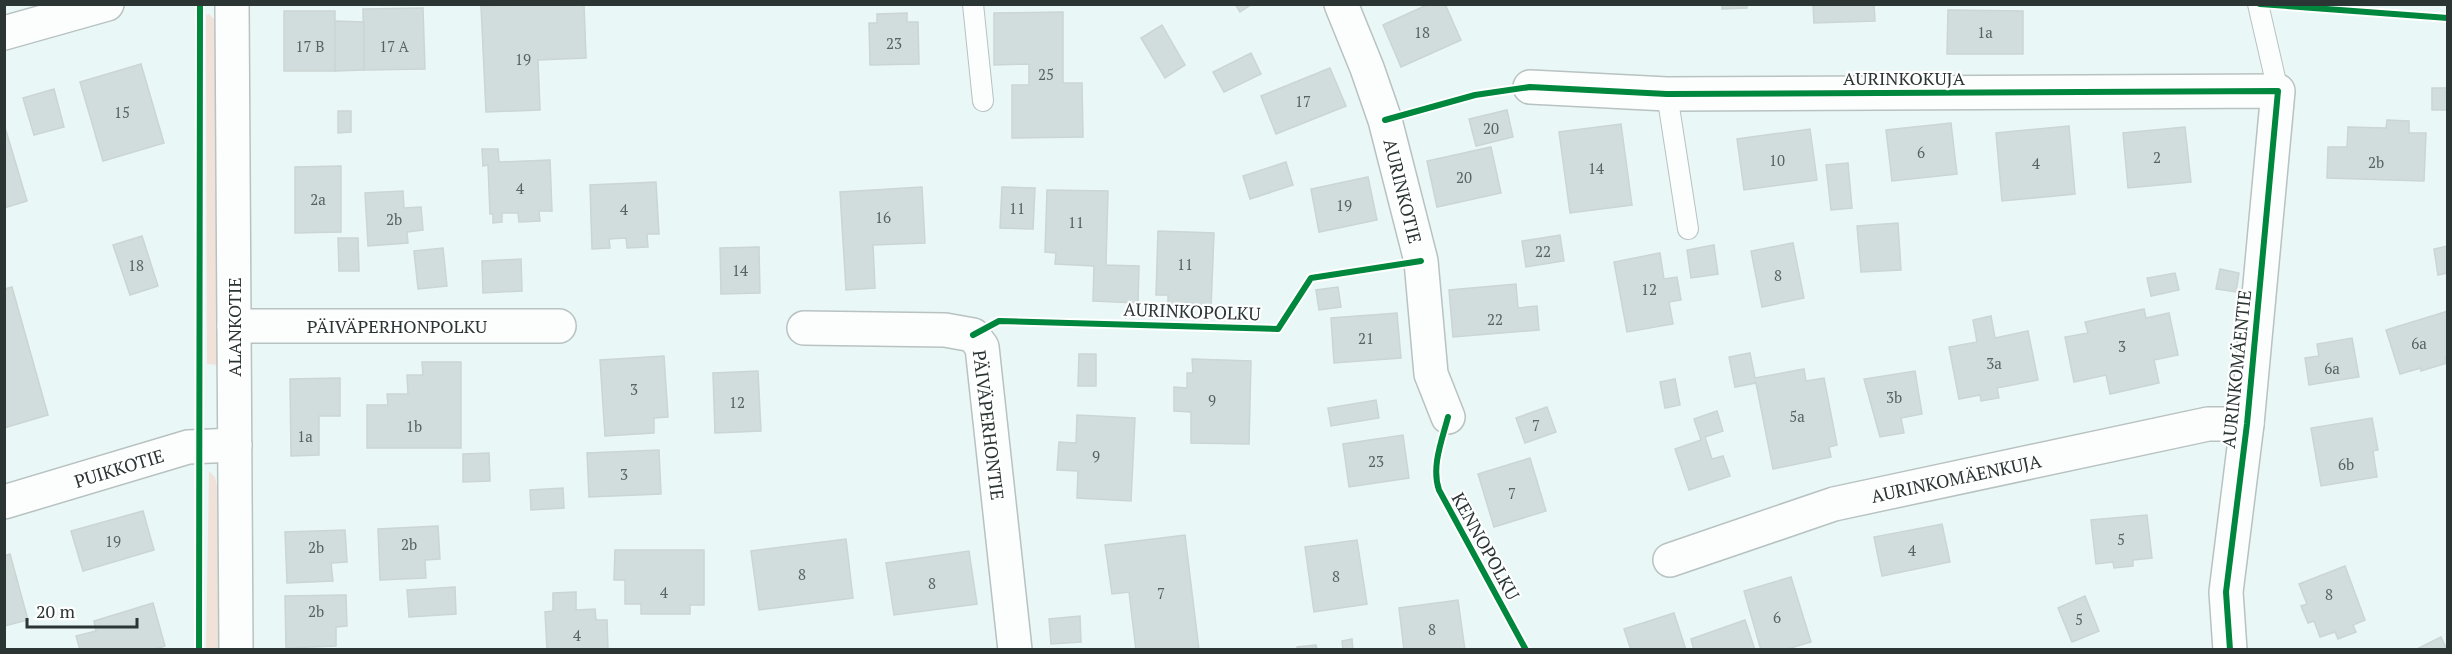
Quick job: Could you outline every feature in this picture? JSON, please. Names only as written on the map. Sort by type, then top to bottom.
[{"type":"street","name":"ALANKOTIE","points":[[232,4],[236,650]]},
{"type":"street","name":"AURINKOTIE","points":[[1341,4],[1367,68],[1388,131],[1421,261],[1431,375],[1448,417]]},
{"type":"street","points":[[4,33],[90,7]]},
{"type":"street","name":"AURINKOKUJA","points":[[1530,87],[1667,94],[2278,92]]},
{"type":"street","name":"AURINKOMÄENTIE","points":[[2230,650],[2226,592],[2247,424],[2278,92]]},
{"type":"street","name":"PÄIVÄPERHONPOLKU","points":[[234,326],[559,326]]},
{"type":"street","name":"PÄIVÄPERHONTIE","points":[[804,328],[945,330],[973,335],[982,347],[1015,650]]},
{"type":"street","name":"AURINKOMÄENKUJA","points":[[1670,560],[1834,504],[2208,424],[2247,424]]},
{"type":"street","name":"PUIKKOTIE","points":[[4,502],[188,447],[235,445]]},
{"type":"lane","points":[[973,4],[983,102]]},
{"type":"lane","name":"AURINKOMÄENTIE","points":[[2258,4],[2278,92]]},
{"type":"lane","points":[[1667,94],[1688,229]]},
{"type":"shaded area","points":[[209,14],[215,20],[217,30],[217,365],[207,364],[206,15]]},
{"type":"shaded area","points":[[209,471],[215,477],[218,492],[218,650],[206,649]]},
{"type":"building","points":[[584,4],[586,58],[538,60],[540,110],[486,112],[481,6]]},
{"type":"building","points":[[1235,4],[1252,4],[1240,12]]},
{"type":"building","points":[[1429,4],[1445,4],[1461,40],[1401,67],[1383,25]]},
{"type":"building","points":[[1722,4],[1747,4],[1747,8],[1722,9]]},
{"type":"building","points":[[1813,4],[1874,4],[1875,21],[1814,23]]},
{"type":"building","points":[[423,8],[425,69],[364,70],[363,9]]},
{"type":"building","points":[[1948,10],[2023,11],[2023,54],[1947,54]]},
{"type":"building","points":[[284,11],[335,11],[335,71],[284,71]]},
{"type":"building","points":[[1063,12],[1063,83],[1082,83],[1083,137],[1012,138],[1012,85],[1029,85],[1029,64],[994,65],[994,13]]},
{"type":"building","points":[[907,13],[907,22],[918,22],[919,64],[870,65],[869,23],[877,23],[877,14]]},
{"type":"building","points":[[335,21],[364,22],[364,70],[335,71]]},
{"type":"building","points":[[1162,25],[1185,65],[1165,78],[1141,38]]},
{"type":"building","points":[[1251,53],[1261,74],[1224,92],[1213,72]]},
{"type":"building","points":[[141,64],[164,143],[103,161],[80,82]]},
{"type":"building","points":[[1330,68],[1346,106],[1276,134],[1261,96]]},
{"type":"building","points":[[2432,88],[2448,88],[2448,110],[2432,110]]},
{"type":"building","points":[[54,89],[64,127],[34,135],[23,98]]},
{"type":"building","points":[[1507,110],[1513,137],[1476,146],[1469,119]]},
{"type":"building","points":[[338,111],[351,111],[351,132],[338,133]]},
{"type":"building","points":[[2387,120],[2409,121],[2409,133],[2426,133],[2424,181],[2327,178],[2328,147],[2347,147],[2348,127],[2386,128]]},
{"type":"building","points":[[1951,123],[1957,174],[1892,181],[1886,130]]},
{"type":"building","points":[[4,124],[27,201],[4,208]]},
{"type":"building","points":[[1621,124],[1632,205],[1570,213],[1559,132]]},
{"type":"building","points":[[2069,126],[2075,194],[2002,201],[1996,133]]},
{"type":"building","points":[[2185,127],[2191,182],[2128,188],[2123,133]]},
{"type":"building","points":[[1810,129],[1817,180],[1744,190],[1737,139]]},
{"type":"building","points":[[1491,147],[1501,193],[1437,207],[1427,161]]},
{"type":"building","points":[[482,149],[498,149],[499,162],[550,160],[552,211],[539,211],[540,221],[519,222],[518,213],[502,213],[502,222],[493,223],[493,214],[490,214],[488,165],[483,166]]},
{"type":"building","points":[[1286,162],[1293,185],[1250,199],[1243,176]]},
{"type":"building","points":[[1848,163],[1852,208],[1831,210],[1826,165]]},
{"type":"building","points":[[341,166],[341,232],[295,233],[295,167]]},
{"type":"building","points":[[1368,177],[1377,220],[1319,232],[1311,189]]},
{"type":"building","points":[[656,182],[659,234],[647,234],[648,247],[627,248],[626,238],[609,239],[610,248],[592,249],[590,185]]},
{"type":"building","points":[[922,187],[925,243],[873,245],[875,288],[846,290],[840,192]]},
{"type":"building","points":[[1002,187],[1035,188],[1033,229],[1000,228]]},
{"type":"building","points":[[1047,190],[1108,191],[1106,265],[1139,266],[1138,303],[1093,301],[1094,266],[1055,264],[1056,253],[1045,252]]},
{"type":"building","points":[[403,191],[404,208],[421,207],[423,230],[407,232],[408,243],[368,246],[365,193]]},
{"type":"building","points":[[1898,223],[1901,270],[1861,272],[1857,226]]},
{"type":"building","points":[[1158,231],[1214,233],[1211,308],[1168,306],[1168,295],[1156,295]]},
{"type":"building","points":[[1560,235],[1564,261],[1526,267],[1522,241]]},
{"type":"building","points":[[142,236],[158,286],[130,295],[113,245]]},
{"type":"building","points":[[338,238],[358,238],[359,271],[339,271]]},
{"type":"building","points":[[1793,243],[1804,298],[1762,307],[1751,251]]},
{"type":"building","points":[[1714,245],[1718,274],[1691,278],[1687,250]]},
{"type":"building","points":[[2448,246],[2448,273],[2438,275],[2434,249]]},
{"type":"building","points":[[759,247],[760,293],[721,294],[720,248]]},
{"type":"building","points":[[443,248],[447,286],[418,289],[414,251]]},
{"type":"building","points":[[1660,253],[1664,279],[1677,277],[1681,300],[1669,302],[1673,324],[1627,332],[1614,262]]},
{"type":"building","points":[[521,259],[522,291],[483,293],[482,261]]},
{"type":"building","points":[[2220,269],[2239,273],[2236,292],[2216,289]]},
{"type":"building","points":[[2175,273],[2179,290],[2151,296],[2147,278]]},
{"type":"building","points":[[1516,284],[1518,308],[1537,306],[1539,330],[1453,337],[1449,290]]},
{"type":"building","points":[[12,287],[48,415],[4,428],[4,289]]},
{"type":"building","points":[[1338,287],[1341,307],[1319,310],[1316,290]]},
{"type":"building","points":[[2144,309],[2146,318],[2169,313],[2178,355],[2154,360],[2159,383],[2110,394],[2106,375],[2074,382],[2065,337],[2088,333],[2085,322]]},
{"type":"building","points":[[2448,311],[2448,357],[2445,357],[2447,363],[2421,371],[2421,368],[2400,374],[2386,330]]},
{"type":"building","points":[[1397,313],[1401,358],[1334,363],[1331,318]]},
{"type":"building","points":[[1991,316],[1995,338],[2028,331],[2038,380],[1997,388],[1999,398],[1981,401],[1980,395],[1959,399],[1949,347],[1977,342],[1973,320]]},
{"type":"building","points":[[2352,338],[2359,377],[2309,385],[2305,358],[2319,356],[2317,344]]},
{"type":"building","points":[[1750,353],[1755,378],[1804,369],[1806,381],[1824,378],[1837,445],[1829,447],[1831,457],[1773,469],[1756,383],[1735,387],[1729,357]]},
{"type":"building","points":[[1079,354],[1096,354],[1096,386],[1078,386]]},
{"type":"building","points":[[664,356],[668,417],[654,418],[654,433],[605,436],[600,360]]},
{"type":"building","points":[[1192,359],[1251,361],[1249,444],[1191,443],[1191,412],[1174,411],[1174,387],[1187,388],[1187,373],[1193,373]]},
{"type":"building","points":[[422,362],[461,362],[461,448],[367,448],[367,405],[388,405],[387,394],[408,394],[407,375],[423,375]]},
{"type":"building","points":[[758,371],[761,431],[715,433],[713,373]]},
{"type":"building","points":[[1915,371],[1922,414],[1901,418],[1904,433],[1880,437],[1864,379]]},
{"type":"building","points":[[340,378],[340,416],[319,416],[319,455],[291,456],[290,379]]},
{"type":"building","points":[[1675,379],[1680,405],[1665,408],[1660,382]]},
{"type":"building","points":[[1376,400],[1379,418],[1331,426],[1328,408]]},
{"type":"building","points":[[1547,407],[1556,432],[1525,443],[1516,418]]},
{"type":"building","points":[[1717,411],[1723,431],[1705,437],[1712,459],[1723,456],[1730,476],[1689,490],[1675,449],[1701,440],[1694,419]]},
{"type":"building","points":[[1077,415],[1135,418],[1131,501],[1077,498],[1078,471],[1057,470],[1059,442],[1076,443]]},
{"type":"building","points":[[2372,418],[2378,450],[2373,451],[2377,477],[2321,486],[2311,428]]},
{"type":"building","points":[[1403,435],[1409,478],[1349,487],[1343,444]]},
{"type":"building","points":[[659,450],[661,494],[589,497],[587,453]]},
{"type":"building","points":[[489,453],[490,481],[463,482],[463,454]]},
{"type":"building","points":[[1530,458],[1546,511],[1494,527],[1478,474]]},
{"type":"building","points":[[563,488],[564,508],[531,510],[530,490]]},
{"type":"building","points":[[143,511],[154,550],[83,571],[71,531]]},
{"type":"building","points":[[2147,515],[2152,558],[2133,560],[2133,566],[2114,568],[2113,562],[2096,564],[2091,520]]},
{"type":"building","points":[[1942,524],[1950,562],[1882,576],[1874,537]]},
{"type":"building","points":[[438,526],[440,559],[425,560],[426,578],[380,580],[378,529]]},
{"type":"building","points":[[345,530],[347,562],[331,563],[333,581],[287,583],[285,532]]},
{"type":"building","points":[[1185,535],[1199,650],[1136,650],[1129,592],[1112,594],[1105,545]]},
{"type":"building","points":[[846,539],[853,598],[759,610],[751,551]]},
{"type":"building","points":[[1357,540],[1367,604],[1314,612],[1305,547]]},
{"type":"building","points":[[615,550],[704,550],[704,605],[690,605],[690,614],[641,614],[641,604],[625,604],[625,580],[614,580]]},
{"type":"building","points":[[969,551],[977,604],[894,615],[886,563]]},
{"type":"building","points":[[10,554],[28,620],[4,626],[4,556]]},
{"type":"building","points":[[2345,566],[2365,620],[2353,625],[2356,632],[2338,639],[2335,632],[2320,637],[2314,621],[2308,623],[2301,606],[2307,604],[2299,584]]},
{"type":"building","points":[[1791,577],[1811,642],[1784,650],[1761,650],[1744,591]]},
{"type":"building","points":[[455,587],[456,614],[409,617],[407,590]]},
{"type":"building","points":[[576,592],[576,610],[595,609],[596,620],[607,620],[608,650],[547,650],[545,612],[553,611],[553,593]]},
{"type":"building","points":[[346,595],[347,626],[336,627],[336,646],[286,648],[285,596]]},
{"type":"building","points":[[2085,596],[2099,631],[2072,642],[2058,608]]},
{"type":"building","points":[[1458,600],[1465,650],[1404,650],[1399,608]]},
{"type":"building","points":[[153,603],[165,646],[153,650],[80,650],[76,636],[96,631],[94,621]]},
{"type":"building","points":[[1674,613],[1686,650],[1631,650],[1624,629]]},
{"type":"building","points":[[1080,616],[1081,642],[1051,644],[1049,619]]},
{"type":"building","points":[[1745,620],[1755,650],[1694,650],[1691,639]]},
{"type":"building","points":[[2441,637],[2447,650],[2415,650]]},
{"type":"building","points":[[1352,639],[1353,650],[1343,650],[1342,641]]},
{"type":"building","points":[[1316,645],[1317,650],[1297,650],[1297,647]]},
{"type":"cycle path","points":[[199,650],[200,4]]},
{"type":"cycle path","points":[[2260,4],[2448,18]]},
{"type":"cycle path","points":[[1385,120],[1475,95],[1530,87],[1667,94],[2278,91],[2247,424],[2226,592],[2230,650]]},
{"type":"cycle path","name":"AURINKOPOLKU","points":[[973,335],[999,321],[1278,329],[1311,278],[1421,261]]},
{"type":"cycle path","name":"KENNOPOLKU","points":[[1448,417],[1437,463],[1439,490],[1526,650]]}]
